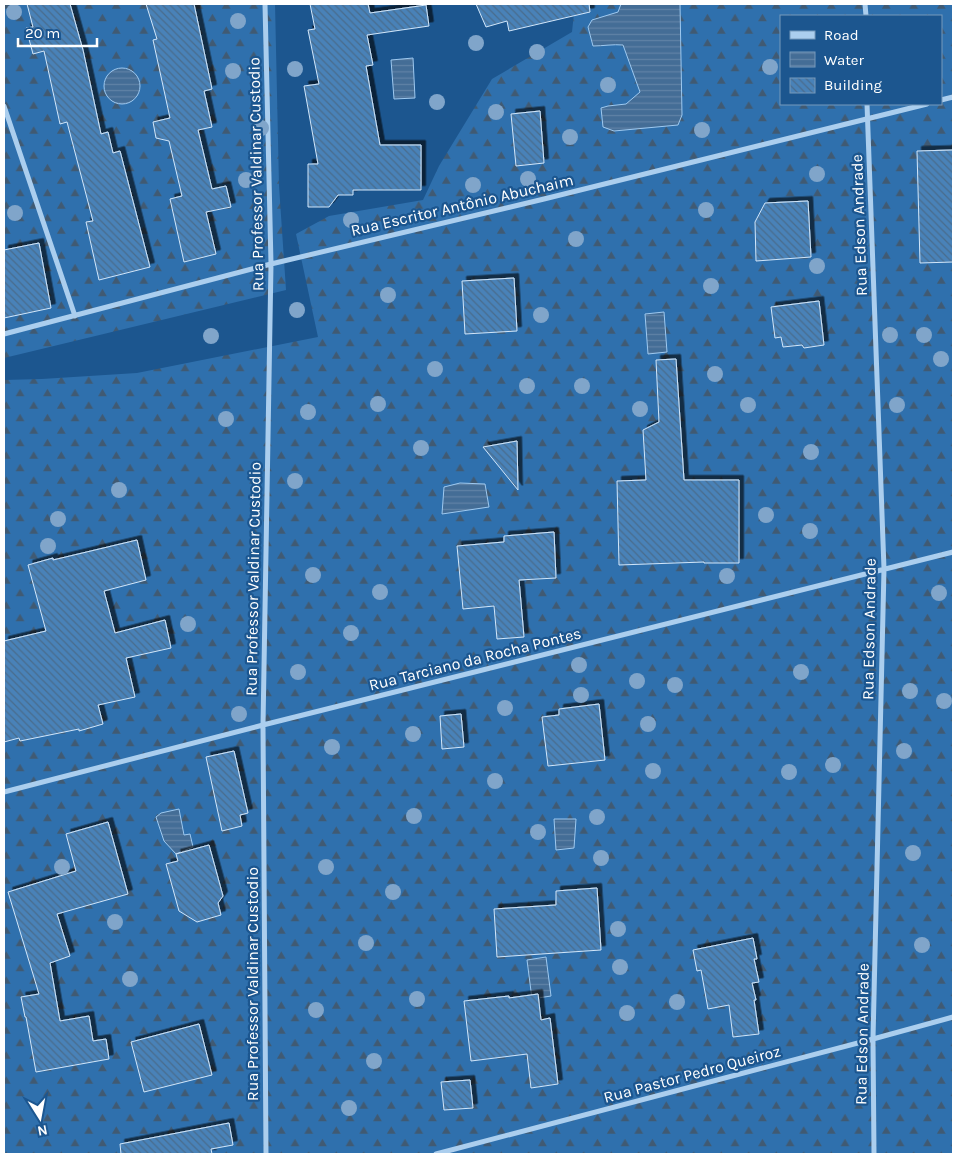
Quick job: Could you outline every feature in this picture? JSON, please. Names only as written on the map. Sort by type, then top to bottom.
[{"type":"street","name":"Rua Professor Valdinar Custodio","points":[[265,4],[270,264],[263,725],[266,1154]]},
{"type":"street","name":"Rua Edson Andrade","points":[[867,105],[884,569],[873,1039],[874,1154]]},
{"type":"street","name":"Rua Escritor Antônio Abuchaim","points":[[4,334],[270,264],[544,199],[923,105]]},
{"type":"street","points":[[4,106],[75,316]]},
{"type":"street","name":"Rua Tarciano da Rocha Pontes","points":[[4,792],[953,552]]},
{"type":"street","name":"Rua Pastor Pedro Queiroz","points":[[436,1154],[873,1039],[953,1016]]},
{"type":"green space","points":[[4,4],[275,4],[279,186],[286,290],[4,358]]},
{"type":"green space","points":[[575,4],[953,4],[953,1154],[4,1154],[4,380],[137,373],[318,337],[296,234],[329,216],[423,200],[439,166],[492,79],[572,32]]},
{"type":"water","points":[[621,4],[680,4],[682,115],[678,125],[614,131],[603,127],[601,108],[626,104],[640,92],[623,45],[593,46],[588,27],[592,20],[618,12]]},
{"type":"water","points":[[413,58],[415,98],[394,99],[391,60]]},
{"type":"water","points":[[122,68],[134,74],[140,86],[134,98],[122,104],[110,98],[104,86],[110,74]]},
{"type":"water","points":[[664,312],[667,352],[648,354],[645,314]]},
{"type":"water","points":[[460,483],[485,484],[489,507],[442,514],[444,487]]},
{"type":"water","points":[[179,809],[184,835],[190,834],[193,847],[176,854],[164,841],[156,817],[161,813]]},
{"type":"water","points":[[554,819],[576,819],[574,848],[556,850]]},
{"type":"water","points":[[546,957],[551,996],[532,999],[527,960]]},
{"type":"building","points":[[27,4],[70,4],[83,50],[101,134],[108,132],[113,153],[120,151],[150,267],[99,280],[86,222],[93,221],[67,122],[60,124],[44,51],[33,54],[26,28],[33,27]]},
{"type":"building","points":[[146,4],[194,4],[212,89],[204,91],[212,127],[198,130],[212,189],[226,186],[231,207],[206,212],[216,254],[184,262],[170,199],[182,196],[169,141],[156,138],[153,122],[170,118],[153,40],[157,39]]},
{"type":"building","points":[[310,4],[368,4],[370,13],[426,5],[429,26],[367,35],[373,65],[366,66],[380,145],[421,145],[421,190],[353,190],[353,195],[338,195],[329,207],[308,207],[308,164],[318,164],[304,86],[319,84],[308,30],[315,29]]},
{"type":"building","points":[[476,4],[589,4],[590,12],[509,31],[507,21],[486,27]]},
{"type":"building","points":[[540,111],[544,163],[516,166],[511,114]]},
{"type":"building","points":[[953,150],[953,262],[920,263],[917,151]]},
{"type":"building","points":[[808,201],[811,257],[756,261],[755,222],[765,203]]},
{"type":"building","points":[[39,243],[51,308],[4,318],[4,250]]},
{"type":"building","points":[[514,278],[517,331],[465,334],[462,281]]},
{"type":"building","points":[[819,301],[824,345],[804,348],[802,345],[783,347],[781,337],[775,338],[771,307]]},
{"type":"building","points":[[676,359],[684,480],[739,480],[739,563],[704,562],[619,565],[617,481],[646,480],[643,430],[659,422],[656,360]]},
{"type":"building","points":[[517,441],[518,490],[483,447]]},
{"type":"building","points":[[554,532],[556,578],[519,580],[524,637],[497,639],[494,606],[463,609],[457,546],[504,542],[504,536]]},
{"type":"building","points":[[137,540],[146,580],[104,591],[115,633],[165,620],[171,648],[126,658],[135,697],[98,705],[103,724],[79,731],[79,729],[20,741],[19,738],[4,742],[4,641],[46,631],[28,565]]},
{"type":"building","points":[[599,704],[605,760],[548,766],[542,717],[559,715],[559,709]]},
{"type":"building","points":[[461,714],[464,747],[442,749],[440,716]]},
{"type":"building","points":[[234,751],[248,813],[240,815],[242,826],[222,831],[206,757]]},
{"type":"building","points":[[108,822],[128,894],[57,914],[70,956],[50,963],[60,1021],[89,1016],[93,1041],[106,1039],[109,1059],[36,1072],[21,997],[39,994],[8,892],[76,871],[66,834]]},
{"type":"building","points":[[209,845],[223,896],[218,903],[221,915],[197,922],[179,911],[166,864],[178,861],[176,854]]},
{"type":"building","points":[[597,888],[601,950],[497,957],[494,909],[556,905],[556,891]]},
{"type":"building","points":[[753,938],[757,959],[754,959],[759,982],[752,983],[756,1000],[754,1000],[759,1034],[733,1037],[729,1005],[708,1009],[701,970],[697,971],[693,950]]},
{"type":"building","points":[[538,994],[541,1020],[550,1018],[558,1084],[531,1088],[527,1054],[471,1061],[464,1001]]},
{"type":"building","points":[[199,1024],[212,1075],[144,1092],[131,1042]]},
{"type":"building","points":[[470,1080],[473,1108],[444,1110],[441,1082]]},
{"type":"building","points":[[229,1123],[233,1145],[211,1149],[212,1154],[121,1154],[120,1144]]}]
